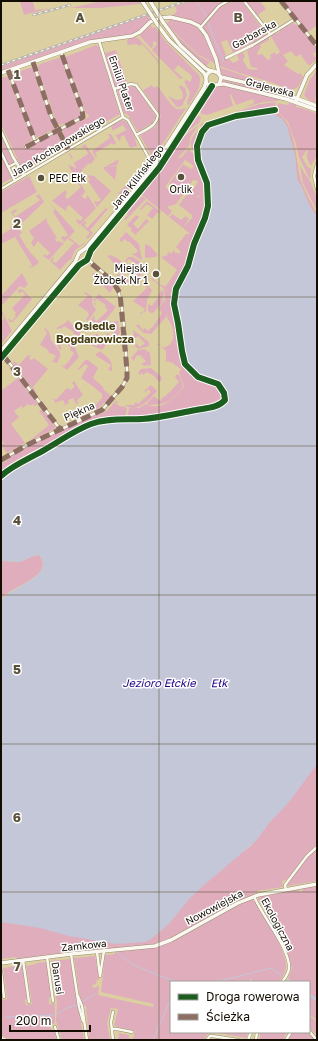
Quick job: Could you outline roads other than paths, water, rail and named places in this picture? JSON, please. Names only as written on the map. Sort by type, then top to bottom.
[{"type":"street","points":[[1,73],[99,40],[132,36],[140,32],[152,21],[164,17],[189,21],[200,28],[206,35],[217,61],[220,75],[219,84],[212,86],[206,82],[204,73],[169,40],[157,24],[142,1]]},
{"type":"street","points":[[150,1],[180,45],[205,68],[220,75]]},
{"type":"street","points":[[200,28],[219,6],[228,1]]},
{"type":"street","points":[[244,1],[270,34]]},
{"type":"street","points":[[281,1],[317,46]]},
{"type":"street","name":"Garbarska","points":[[226,58],[295,19]]},
{"type":"street","name":"Emilii Plater","points":[[99,40],[123,117],[128,120],[151,162],[159,168]]},
{"type":"street","points":[[26,147],[82,118],[83,114],[61,52]]},
{"type":"street","points":[[206,77],[208,73],[216,66],[217,61]]},
{"type":"street","points":[[33,62],[51,116],[68,149]]},
{"type":"street","points":[[296,100],[309,72],[317,64]]},
{"type":"street","points":[[8,70],[35,141]]},
{"type":"street","name":"Grajewska","points":[[220,75],[265,87],[317,110]]},
{"type":"street","name":"Jana Kilińskiego","points":[[2,354],[75,262],[79,254],[88,247],[155,165],[204,88],[206,82]]},
{"type":"street","points":[[114,89],[131,84],[136,85],[158,115],[158,118],[153,125],[136,135]]},
{"type":"street","name":"Grajewska","points":[[219,84],[296,100],[317,106]]},
{"type":"street","name":"Jana Kilińskiego","points":[[84,261],[88,257],[91,250],[159,168],[212,86]]},
{"type":"street","name":"Jana Kochanowskiego","points":[[1,189],[123,117]]},
{"type":"street","points":[[1,131],[16,163],[24,175]]},
{"type":"street","points":[[1,152],[15,181]]},
{"type":"street","points":[[8,167],[16,163]]},
{"type":"street","points":[[317,164],[314,176],[317,189]]},
{"type":"street","points":[[84,261],[79,260],[79,254],[86,252],[88,257]]},
{"type":"street","name":"Piękna","points":[[1,460],[22,447],[104,408],[121,390],[127,371],[120,294],[113,282],[92,264],[88,257]]},
{"type":"street","points":[[60,429],[2,354],[84,261]]},
{"type":"street","name":"Piękna","points":[[84,261],[92,264]]},
{"type":"street","points":[[286,890],[285,885],[307,856],[317,847]]},
{"type":"street","name":"Nowowiejska","points":[[168,942],[238,902],[254,896],[317,884]]},
{"type":"street","name":"Ekologiczna","points":[[254,896],[287,958],[289,969],[283,981]]},
{"type":"street","name":"Zamkowa","points":[[1,963],[71,954],[149,947],[168,942]]},
{"type":"street","points":[[97,952],[100,976],[104,951]]},
{"type":"street","points":[[71,954],[79,1007],[87,1040]]},
{"type":"street","name":"Danusi","points":[[47,957],[54,1001]]},
{"type":"street","points":[[23,960],[29,1002]]},
{"type":"street","points":[[1,971],[4,997]]},
{"type":"street","points":[[113,1012],[111,1022],[113,1040]]},
{"type":"street","points":[[54,1027],[59,1040]]},
{"type":"street","points":[[112,1029],[132,1032]]},
{"type":"street","points":[[310,1032],[317,1040]]},
{"type":"street","points":[[207,1040],[210,1036],[238,1040]]},
{"type":"street","points":[[1,1038],[6,1040]]},
{"type":"water","name":"Jezioro Ełckie","points":[[270,112],[282,119],[287,127],[295,156],[297,180],[301,185],[309,205],[317,217],[317,764],[290,801],[269,823],[256,841],[189,899],[169,924],[145,942],[116,944],[69,936],[40,928],[1,922],[1,600],[6,595],[37,575],[42,569],[43,562],[39,555],[20,562],[1,561],[1,478],[90,427],[112,422],[164,419],[220,408],[226,405],[230,399],[220,383],[199,375],[187,363],[177,308],[177,299],[180,285],[191,265],[198,238],[205,228],[210,206],[209,187],[202,165],[202,154],[200,148],[203,135],[210,126],[219,122],[249,114]]},
{"type":"waterway","points":[[197,1],[206,17]]},
{"type":"waterway","points":[[208,23],[224,60],[222,62]]},
{"type":"waterway","points":[[117,952],[123,958],[137,966],[174,981]]},
{"type":"waterway","points":[[220,981],[271,968],[281,975]]},
{"type":"waterway","points":[[82,1002],[95,994]]},
{"type":"waterway","points":[[310,996],[317,1000]]},
{"type":"waterway","points":[[153,1040],[170,1000]]},
{"type":"waterway","points":[[57,1014],[67,1008],[77,1005]]},
{"type":"waterway","points":[[6,1017],[54,1015]]},
{"type":"railway","points":[[1,65],[186,1]]},
{"type":"railway","points":[[33,15],[70,5]]},
{"type":"place","name":"Orlik","points":[[181,177]]},
{"type":"place","name":"PEC Ełk","points":[[41,178]]},
{"type":"place","name":"Miejski Żłobek Nr 1","points":[[156,274]]},
{"type":"district","name":"Osiedle Bogdanowicza","points":[[95,332]]},
{"type":"water label","name":"Ełk","points":[[219,683]]}]
